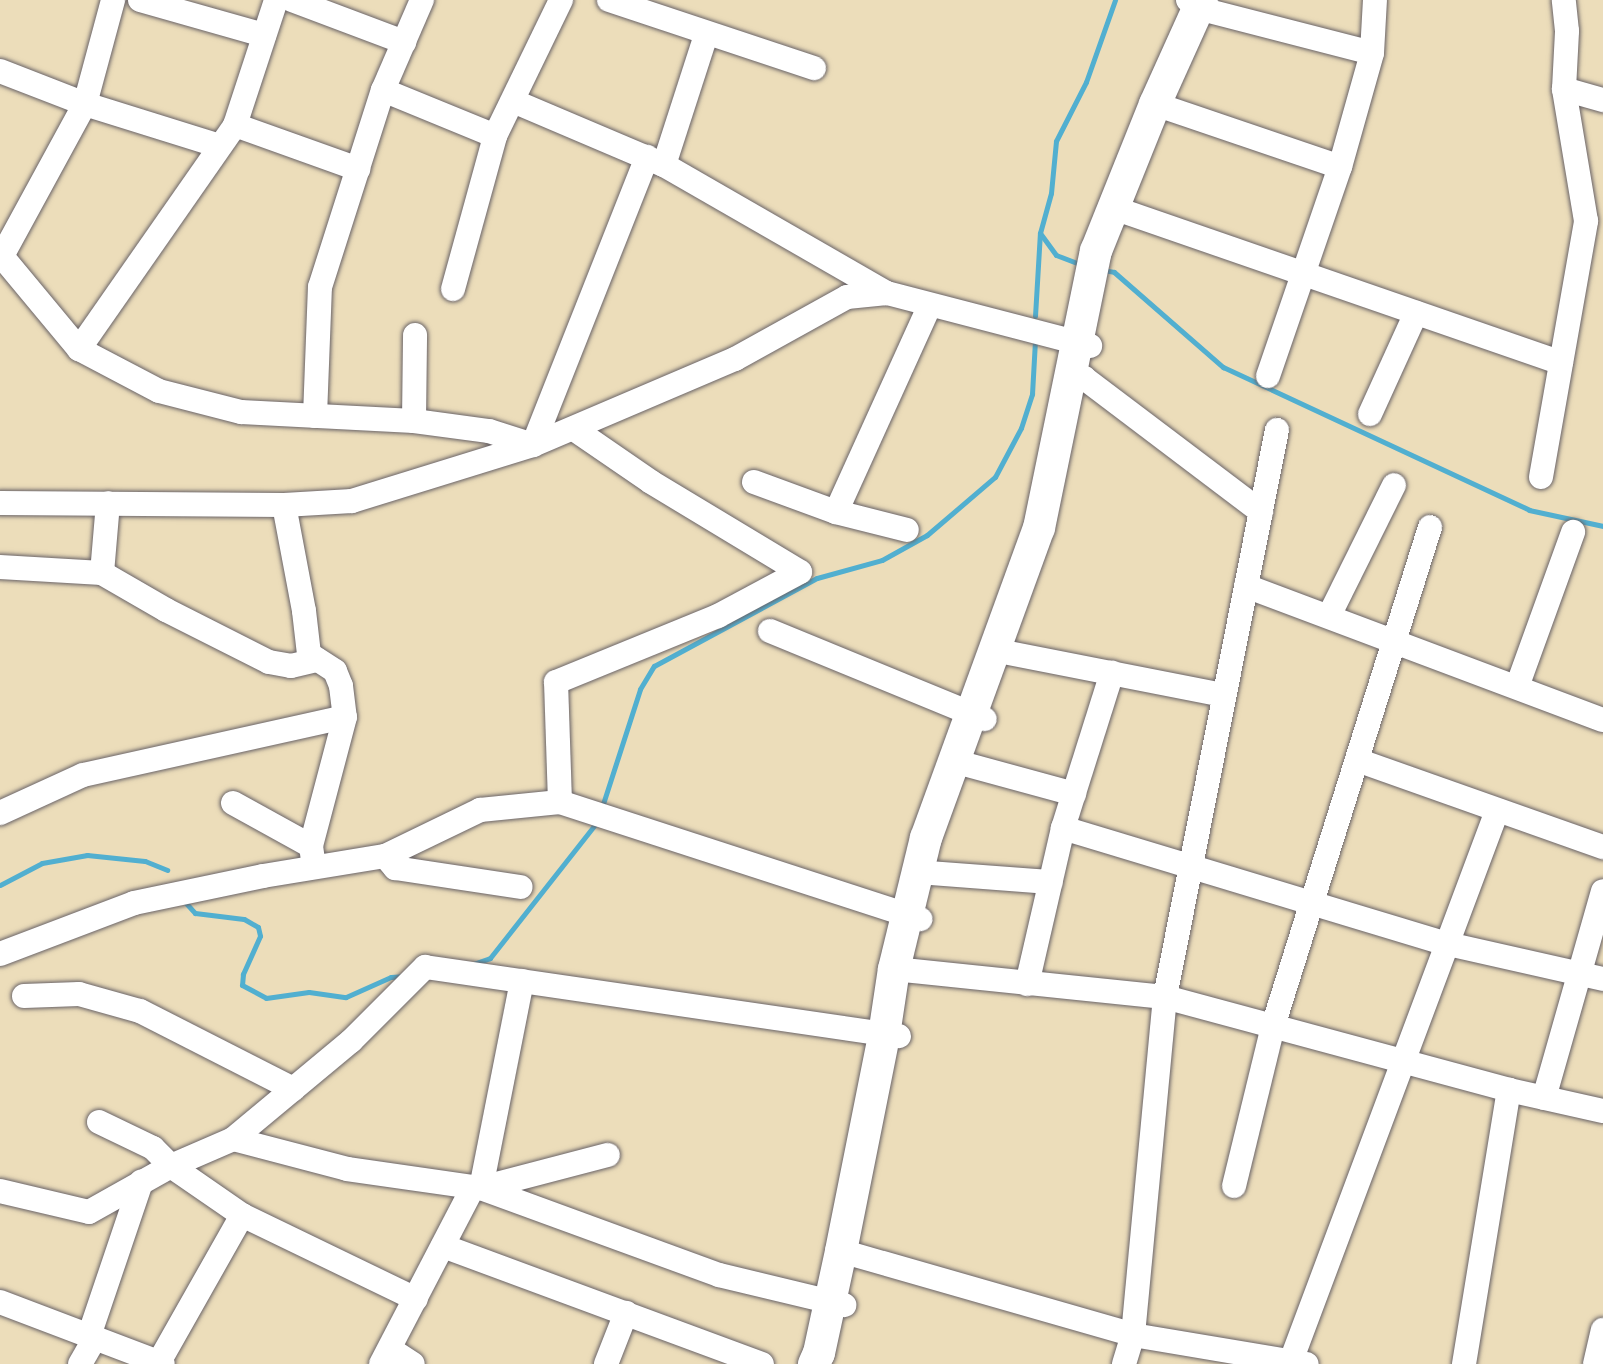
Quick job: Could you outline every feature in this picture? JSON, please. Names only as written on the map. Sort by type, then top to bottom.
[{"type":"main road","points":[[925,873],[926,838],[978,717],[1009,653],[1053,532],[1077,376],[1101,253],[1158,105],[1201,3]]},
{"type":"main road","points":[[829,1364],[837,1303],[914,916],[925,873],[940,842],[968,765],[978,717],[1039,528],[1077,376]]},
{"type":"main road","points":[[814,1364],[837,1303]]},
{"type":"street","points":[[113,0],[85,104],[1,255],[79,349],[159,391],[241,412],[414,421],[489,431],[533,445]]},
{"type":"street","points":[[140,0],[264,35]]},
{"type":"street","points":[[79,349],[235,125],[276,0]]},
{"type":"street","points":[[292,0],[404,42]]},
{"type":"street","points":[[315,416],[320,287],[383,90],[422,0]]},
{"type":"street","points":[[453,289],[495,136],[561,0]]},
{"type":"street","points":[[609,0],[654,7],[706,34],[814,68]]},
{"type":"street","points":[[1268,376],[1340,167],[1372,53],[1375,0]]},
{"type":"street","points":[[1541,477],[1561,363],[1594,221],[1563,89],[1567,30],[1564,0]]},
{"type":"street","points":[[1201,3],[1372,53]]},
{"type":"street","points":[[533,445],[656,161],[706,34]]},
{"type":"street","points":[[0,71],[85,104],[220,146]]},
{"type":"street","points":[[1563,89],[1603,100]]},
{"type":"street","points":[[383,90],[495,136]]},
{"type":"street","points":[[513,101],[656,161],[887,293],[1083,345]]},
{"type":"street","points":[[1158,105],[1340,167]]},
{"type":"street","points":[[235,125],[358,169]]},
{"type":"street","points":[[1117,209],[1561,363]]},
{"type":"street","points":[[0,503],[284,505],[352,501],[533,445],[735,359],[847,297],[887,293]]},
{"type":"street","points":[[836,512],[930,305]]},
{"type":"street","points":[[1370,414],[1416,313]]},
{"type":"street","points":[[414,421],[415,335]]},
{"type":"street","points":[[1077,376],[1261,512]]},
{"type":"street","points":[[560,802],[556,681],[718,616],[800,572],[651,482],[574,429]]},
{"type":"street","points":[[1125,1364],[1133,1335],[1165,998],[1277,430]]},
{"type":"street","points":[[754,482],[836,512],[907,530]]},
{"type":"street","points":[[1329,616],[1394,485]]},
{"type":"street","points":[[102,573],[108,503]]},
{"type":"street","points":[[284,505],[304,610],[309,654],[335,671],[341,686],[345,717],[312,857]]},
{"type":"street","points":[[1234,1186],[1273,1026],[1430,527]]},
{"type":"street","points":[[1517,687],[1573,532]]},
{"type":"street","points":[[0,567],[102,573],[166,610],[269,662],[291,666],[317,660]]},
{"type":"street","points":[[1246,586],[1603,720]]},
{"type":"street","points":[[770,631],[978,717]]},
{"type":"street","points":[[1009,653],[1224,695]]},
{"type":"street","points":[[1027,984],[1063,828],[1112,673]]},
{"type":"street","points":[[0,813],[83,775],[345,717]]},
{"type":"street","points":[[1357,760],[1603,847]]},
{"type":"street","points":[[968,765],[1074,794]]},
{"type":"street","points":[[0,954],[134,903],[312,857],[385,855],[480,810],[560,802],[914,916]]},
{"type":"street","points":[[233,803],[312,857]]},
{"type":"street","points":[[848,1253],[1133,1335],[1247,1359],[1299,1362],[1404,1062],[1497,811]]},
{"type":"street","points":[[1063,828],[1448,944],[1603,979]]},
{"type":"street","points":[[385,855],[395,868],[520,887]]},
{"type":"street","points":[[925,873],[1051,882]]},
{"type":"street","points":[[1544,1098],[1603,891]]},
{"type":"street","points":[[0,1191],[89,1212],[171,1166],[233,1139],[351,1041],[425,968],[892,1035]]},
{"type":"street","points":[[902,971],[1165,998],[1509,1090],[1603,1111]]},
{"type":"street","points":[[413,1364],[386,1356],[443,1246],[477,1188],[522,981]]},
{"type":"street","points":[[24,996],[79,994],[140,1011],[293,1089]]},
{"type":"street","points":[[1464,1364],[1509,1090]]},
{"type":"street","points":[[99,1122],[153,1148],[171,1166],[242,1215],[416,1299]]},
{"type":"street","points":[[233,1139],[347,1169],[477,1188],[719,1275],[837,1303]]},
{"type":"street","points":[[477,1188],[608,1155]]},
{"type":"street","points":[[80,1364],[92,1337],[141,1182]]},
{"type":"street","points":[[0,1302],[161,1363],[242,1215]]},
{"type":"street","points":[[443,1246],[762,1364]]},
{"type":"street","points":[[606,1364],[626,1313]]},
{"type":"street","points":[[1595,1364],[1603,1330]]},
{"type":"waterway","points":[[1035,316],[1040,233],[1051,193],[1056,141],[1086,82],[1115,0]]},
{"type":"waterway","points":[[1040,233],[1056,255],[1082,265]]},
{"type":"waterway","points":[[1103,270],[1114,272],[1223,367],[1529,510],[1603,526]]},
{"type":"waterway","points":[[601,810],[640,689],[654,666],[817,578],[882,560],[927,535],[995,477],[1021,428],[1032,394],[1035,340]]},
{"type":"waterway","points":[[473,964],[490,958],[597,822]]},
{"type":"waterway","points":[[0,885],[42,863],[87,855],[145,861],[167,870]]},
{"type":"waterway","points":[[185,902],[195,913],[244,919],[258,927],[260,936],[243,974],[242,985],[266,998],[309,992],[346,997],[391,977],[406,976]]}]
